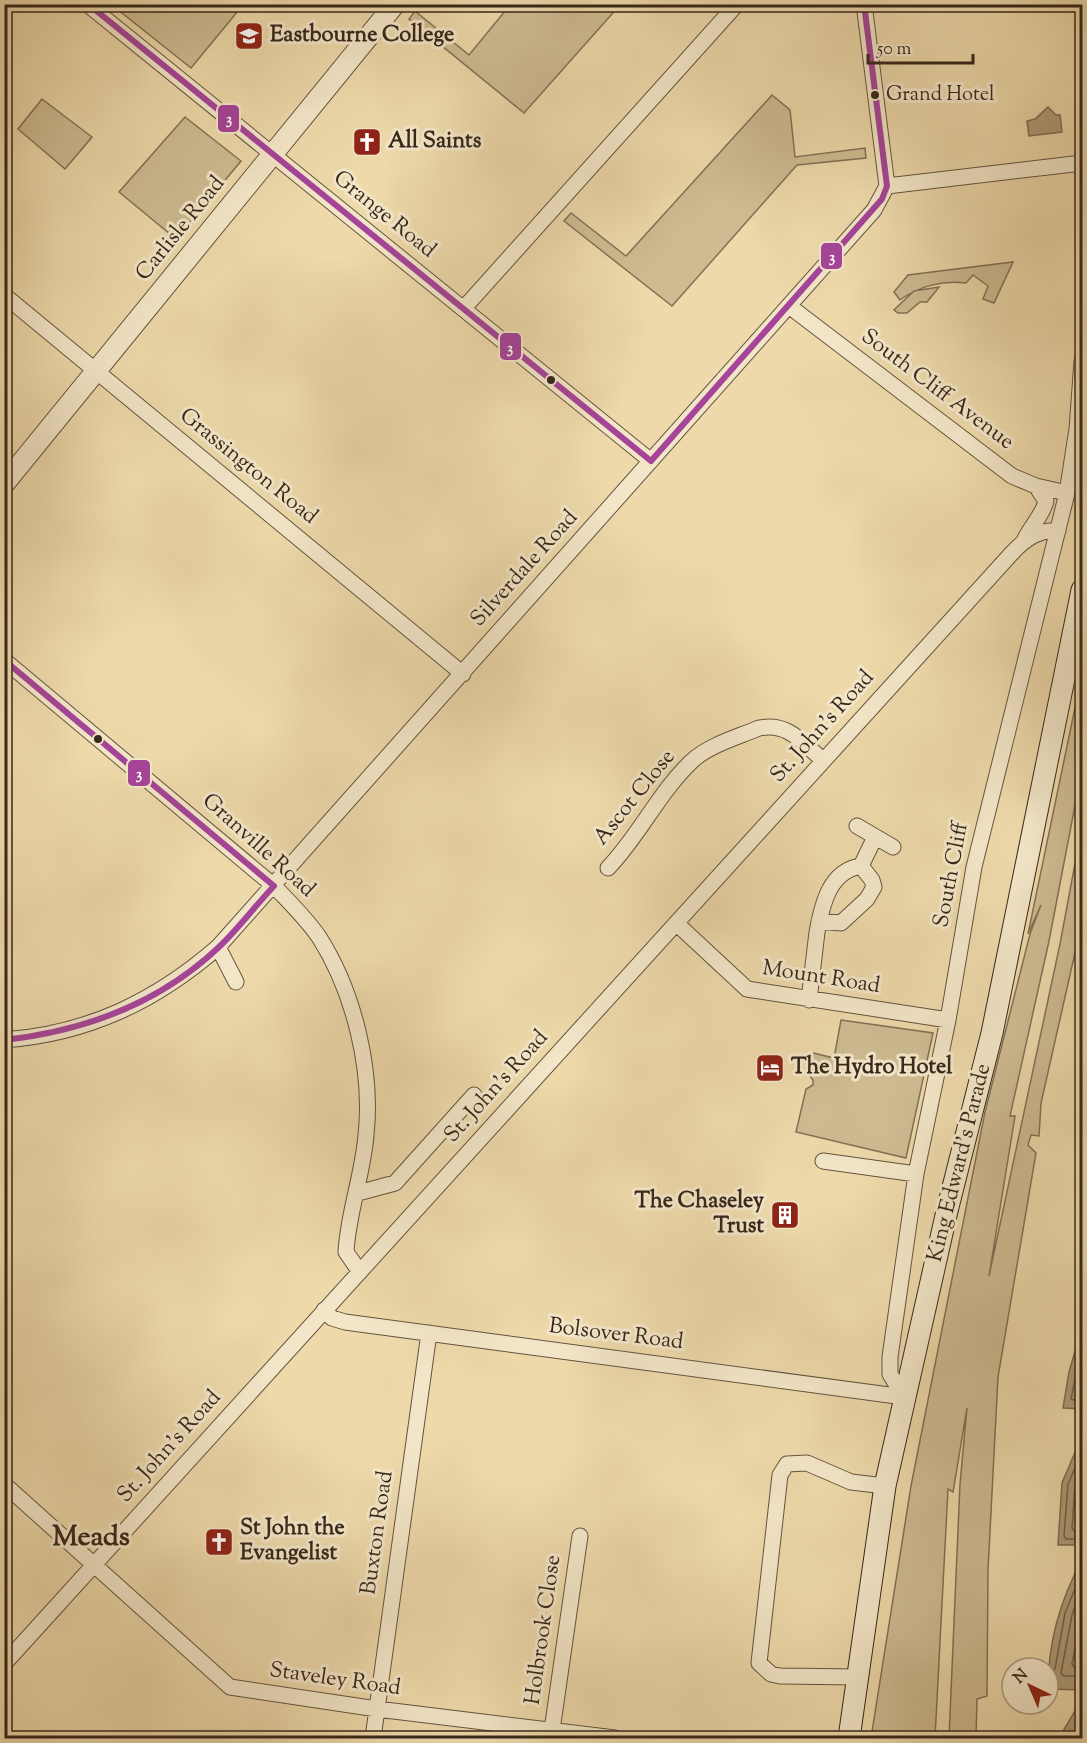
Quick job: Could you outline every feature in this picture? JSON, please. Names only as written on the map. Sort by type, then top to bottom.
[{"type":"main road","name":"King Edward's Parade","points":[[849,1738],[885,1486],[947,1211],[992,1033],[1083,590]]},
{"type":"street","name":"Grange Road","points":[[87,4],[651,461]]},
{"type":"street","name":"Carlisle Road","points":[[4,484],[395,4]]},
{"type":"street","points":[[464,308],[737,4]]},
{"type":"street","points":[[864,4],[887,186],[1083,163]]},
{"type":"street","name":"Silverdale Road","points":[[4,1040],[72,1029],[126,1009],[161,992],[218,947],[874,210],[887,186]]},
{"type":"street","name":"Grassington Road","points":[[4,295],[463,674]]},
{"type":"street","name":"South Cliff Avenue","points":[[789,306],[1012,476],[1036,486],[1067,493]]},
{"type":"street","name":"South Cliff","points":[[904,1397],[890,1374],[890,1357],[916,1174],[948,1020],[974,867],[1067,493],[1077,429],[1083,361]]},
{"type":"street","name":"St. John's Road","points":[[4,1664],[1024,541],[1030,526],[1045,509],[1046,501],[1036,486]]},
{"type":"street","name":"St. John's Road","points":[[1024,541],[1043,532],[1058,531]]},
{"type":"street","name":"Granville Road","points":[[4,660],[274,886],[318,936],[334,965],[347,997],[360,1048],[366,1093],[367,1132],[346,1252],[360,1272]]},
{"type":"street","name":"Ascot Close","points":[[608,868],[680,776],[699,756],[759,728],[770,726],[792,732],[823,760]]},
{"type":"street","points":[[857,826],[893,847]]},
{"type":"street","points":[[809,1000],[819,921],[827,891],[847,872],[861,866],[875,837]]},
{"type":"street","points":[[819,921],[841,923],[867,899],[874,887],[873,880],[861,866]]},
{"type":"street","name":"Mount Road","points":[[676,923],[747,989],[948,1020]]},
{"type":"street","points":[[218,947],[236,982]]},
{"type":"street","points":[[358,1193],[395,1184],[474,1095]]},
{"type":"street","points":[[823,1161],[916,1174]]},
{"type":"street","name":"Bolsover Road","points":[[324,1310],[332,1318],[345,1322],[904,1397]]},
{"type":"street","name":"Buxton Road","points":[[373,1738],[429,1333]]},
{"type":"street","points":[[857,1677],[780,1676],[771,1674],[759,1663],[780,1476],[787,1464],[807,1463],[851,1482],[885,1486]]},
{"type":"street","name":"Staveley Road","points":[[4,1484],[230,1687],[376,1709],[615,1738]]},
{"type":"street","name":"Holbrook Close","points":[[552,1730],[580,1536]]},
{"type":"shaded area","points":[[243,4],[191,68],[112,5]]},
{"type":"shaded area","points":[[510,5],[620,5],[524,113],[409,19],[415,11],[469,55]]},
{"type":"shaded area","points":[[772,95],[790,110],[795,157],[865,148],[866,158],[797,165],[672,306],[564,221],[571,213],[626,256]]},
{"type":"shaded area","points":[[42,99],[92,137],[65,169],[18,129]]},
{"type":"shaded area","points":[[185,117],[241,161],[176,239],[119,192]]},
{"type":"shaded area","points":[[1013,262],[994,303],[983,299],[988,286],[973,275],[966,283],[949,282],[932,285],[900,300],[894,292],[908,275]]},
{"type":"shaded area","points":[[939,287],[927,302],[920,302],[907,313],[898,313],[894,310],[914,291]]},
{"type":"shaded area","points":[[1082,674],[1082,769],[1049,941],[1010,1116],[1015,1116],[989,1276],[1060,944],[1082,826],[1082,944],[1077,944],[1041,1103],[1039,1136],[1031,1135],[1028,1145],[1036,1153],[998,1377],[988,1570],[987,1696],[977,1699],[976,1738],[949,1738],[960,1484],[967,1408],[953,1492],[948,1489],[935,1738],[871,1738],[911,1486],[985,1112],[1030,934],[1041,905],[1028,934]]},
{"type":"shaded area","points":[[841,1020],[933,1033],[906,1158],[796,1132],[806,1089],[813,1085],[813,1080],[809,1075],[813,1053],[834,1058]]},
{"type":"water","points":[[1048,107],[1056,115],[1060,115],[1062,132],[1029,136],[1027,121],[1035,119]]},
{"type":"water","points":[[1082,1327],[1082,1409],[1063,1408],[1069,1372]]},
{"type":"water","points":[[1082,1436],[1082,1545],[1058,1545],[1062,1483]]},
{"type":"water","points":[[1082,1560],[1082,1690],[1060,1689],[1060,1656],[1050,1656],[1057,1622],[1074,1575]]},
{"type":"water","points":[[1082,1699],[1082,1738],[1059,1738]]},
{"type":"transit line","name":"3","points":[[88,4],[651,461]]},
{"type":"transit line","name":"3","points":[[651,461],[882,199],[887,186],[864,4]]},
{"type":"transit line","name":"3","points":[[4,660],[274,886]]},
{"type":"transit line","name":"3","points":[[4,1040],[63,1030],[120,1011],[146,999],[196,967],[219,947],[274,886]]},
{"type":"place","name":"Eastbourne College","points":[[249,36]]},
{"type":"place","name":"Grand Hotel","points":[[875,95]]},
{"type":"place","name":"All Saints","points":[[367,142]]},
{"type":"place","name":"The Hydro Hotel","points":[[770,1068]]},
{"type":"place","name":"The Chaseley Trust","points":[[785,1215]]},
{"type":"place","name":"St John the Evangelist","points":[[219,1542]]},
{"type":"district","name":"Meads","points":[[91,1538]]}]
